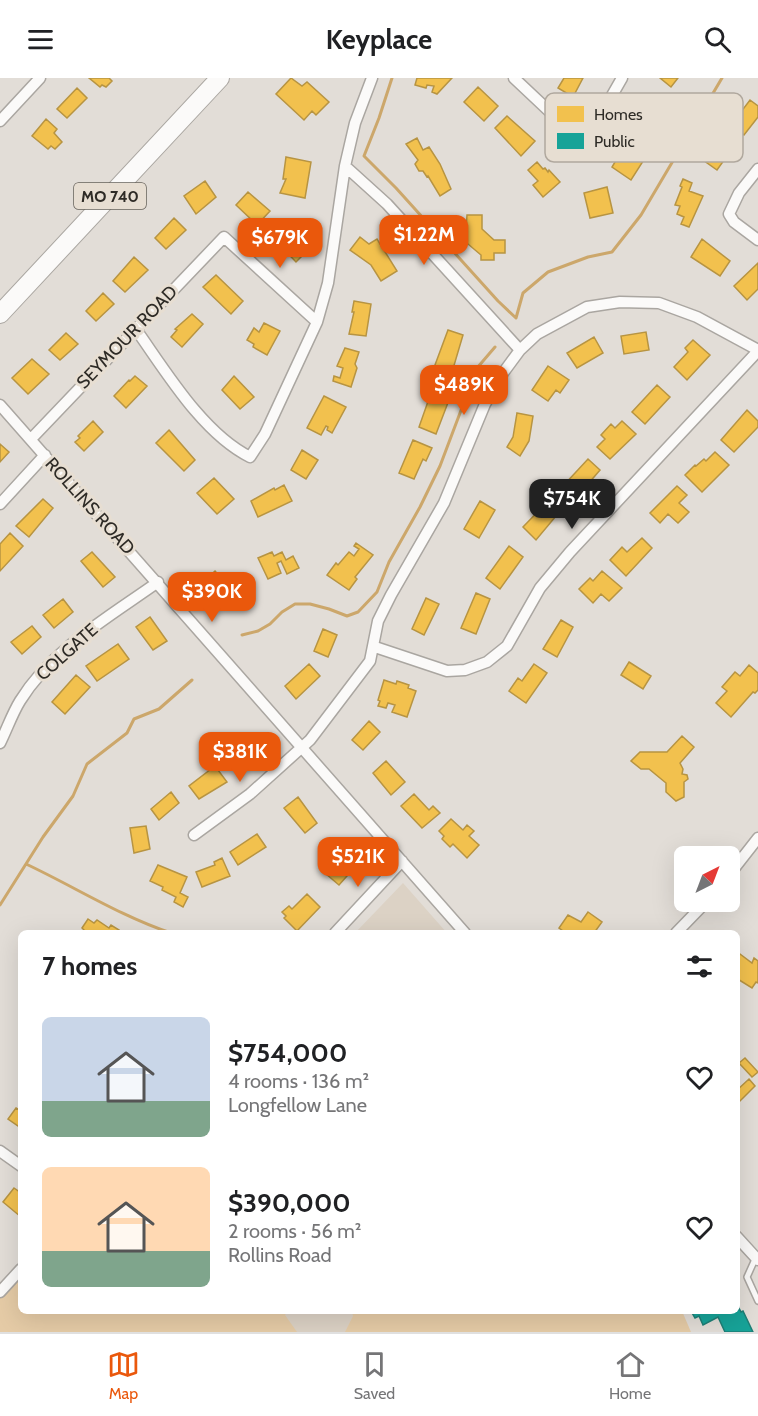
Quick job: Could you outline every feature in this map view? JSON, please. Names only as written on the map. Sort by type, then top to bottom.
[{"type":"main road","name":"MO 740","points":[[0,314],[220,78]]},
{"type":"street","points":[[0,121],[40,78]]},
{"type":"street","points":[[135,328],[180,392],[234,449],[250,457],[265,434],[317,322],[328,283],[345,166],[355,123],[372,78]]},
{"type":"street","points":[[514,78],[545,107]]},
{"type":"street","points":[[613,93],[622,78]]},
{"type":"street","points":[[345,166],[387,204],[520,350]]},
{"type":"street","points":[[758,168],[739,193],[729,214],[734,222],[758,240]]},
{"type":"street","name":"SEYMOUR ROAD","points":[[31,439],[224,237],[317,322]]},
{"type":"street","points":[[194,835],[249,794],[301,748],[314,735],[370,661],[375,647],[378,621],[444,503],[485,404],[520,350],[537,334],[587,307],[620,303],[658,303],[697,316],[758,350],[570,552],[540,588],[507,646],[487,662],[465,670],[447,671],[375,647]]},
{"type":"street","name":"ROLLINS ROAD","points":[[0,405],[462,930]]},
{"type":"street","points":[[0,504],[45,455]]},
{"type":"street","name":"COLGATE","points":[[0,743],[19,702],[59,655],[77,639],[158,582]]},
{"type":"street","points":[[740,861],[758,838]]},
{"type":"street","points":[[338,930],[402,861]]},
{"type":"street","points":[[679,930],[696,912]]},
{"type":"street","points":[[0,1151],[18,1164]]},
{"type":"street","points":[[740,1240],[757,1259]]},
{"type":"street","points":[[0,1292],[18,1272]]},
{"type":"lane","points":[[757,1259],[747,1277],[758,1301]]},
{"type":"shaded area","points":[[403,883],[444,930],[358,930]]},
{"type":"shaded area","points":[[18,1272],[18,1314],[286,1314],[297,1332],[0,1332],[0,1292]]},
{"type":"shaded area","points":[[253,1314],[536,1314],[519,1332],[270,1332]]},
{"type":"shaded area","points":[[353,1314],[683,1314],[691,1332],[345,1332]]},
{"type":"building: Homes","points":[[89,78],[109,78],[112,81],[106,87],[102,85],[100,87]]},
{"type":"building: Homes","points":[[291,78],[302,86],[307,82],[329,102],[316,115],[312,111],[304,120],[276,94]]},
{"type":"building: Homes","points":[[417,78],[452,78],[437,94],[432,92],[434,86],[427,85],[426,88],[415,85]]},
{"type":"building: Homes","points":[[564,78],[583,78],[575,93],[566,93],[558,88]]},
{"type":"building: Homes","points":[[660,78],[678,78],[671,87]]},
{"type":"building: Homes","points":[[478,87],[498,106],[484,121],[464,102]]},
{"type":"building: Homes","points":[[77,88],[87,98],[67,118],[57,109]]},
{"type":"building: Homes","points":[[750,100],[758,106],[758,117],[744,135],[743,134],[743,109]]},
{"type":"building: Homes","points":[[507,116],[535,141],[521,156],[495,128]]},
{"type":"building: Homes","points":[[46,119],[57,129],[54,133],[62,142],[55,149],[51,146],[48,149],[32,136]]},
{"type":"building: Homes","points":[[417,138],[423,150],[429,147],[440,164],[451,189],[440,196],[428,176],[423,171],[419,171],[415,164],[418,160],[406,144]]},
{"type":"building: Homes","points":[[286,157],[311,162],[305,198],[280,193],[286,179],[283,179]]},
{"type":"building: Homes","points":[[537,162],[543,169],[545,168],[548,172],[549,170],[560,182],[543,197],[533,185],[538,181],[528,170]]},
{"type":"building: Homes","points":[[615,162],[643,162],[631,180],[612,167]]},
{"type":"building: Homes","points":[[706,162],[723,162],[717,170]]},
{"type":"building: Homes","points":[[683,179],[692,183],[689,191],[703,196],[689,227],[681,224],[684,217],[677,214],[680,206],[675,205]]},
{"type":"building: Homes","points":[[205,181],[216,197],[196,214],[184,196]]},
{"type":"building: Homes","points":[[607,187],[613,213],[590,218],[584,193]]},
{"type":"building: Homes","points":[[248,192],[270,211],[257,225],[236,205]]},
{"type":"building: Homes","points":[[467,215],[482,215],[482,229],[494,240],[505,240],[505,253],[494,253],[494,260],[481,260],[481,255],[468,244],[465,245]]},
{"type":"building: Homes","points":[[174,218],[186,230],[166,249],[155,238]]},
{"type":"building: Homes","points":[[285,227],[309,249],[296,262],[274,239]]},
{"type":"building: Homes","points":[[360,237],[369,244],[377,239],[397,271],[381,281],[371,265],[350,250]]},
{"type":"building: Homes","points":[[702,239],[730,261],[720,276],[691,257]]},
{"type":"building: Homes","points":[[134,257],[148,270],[125,292],[113,281]]},
{"type":"building: Homes","points":[[758,263],[758,289],[747,300],[734,286]]},
{"type":"building: Homes","points":[[216,275],[243,301],[231,314],[203,287]]},
{"type":"building: Homes","points":[[103,293],[114,304],[96,321],[86,311]]},
{"type":"building: Homes","points":[[354,301],[371,304],[366,336],[349,334]]},
{"type":"building: Homes","points":[[192,314],[203,324],[182,347],[171,337],[177,330],[175,329]]},
{"type":"building: Homes","points":[[264,323],[280,331],[267,355],[253,347],[254,344],[247,340],[254,328],[259,332]]},
{"type":"building: Homes","points":[[448,330],[463,335],[450,379],[432,373]]},
{"type":"building: Homes","points":[[646,332],[649,350],[624,354],[621,336]]},
{"type":"building: Homes","points":[[66,333],[78,344],[60,360],[49,350]]},
{"type":"building: Homes","points":[[594,337],[603,353],[577,368],[567,353]]},
{"type":"building: Homes","points":[[693,340],[710,355],[687,380],[674,367],[688,352],[685,348]]},
{"type":"building: Homes","points":[[345,348],[359,352],[351,387],[333,381],[334,376],[340,378],[343,368],[337,366]]},
{"type":"building: Homes","points":[[32,359],[49,374],[28,394],[12,378]]},
{"type":"building: Homes","points":[[548,366],[569,380],[560,393],[556,390],[548,401],[532,390]]},
{"type":"building: Homes","points":[[135,376],[147,386],[126,408],[114,396]]},
{"type":"building: Homes","points":[[234,376],[254,397],[240,409],[222,390]]},
{"type":"building: Homes","points":[[657,385],[670,397],[645,424],[632,412]]},
{"type":"building: Homes","points":[[431,393],[449,400],[436,434],[419,427]]},
{"type":"building: Homes","points":[[324,396],[346,407],[332,433],[327,430],[326,426],[321,435],[307,428]]},
{"type":"building: Homes","points":[[747,410],[758,421],[758,427],[734,452],[721,440]]},
{"type":"building: Homes","points":[[517,413],[533,416],[529,441],[520,456],[507,447],[513,437]]},
{"type":"building: Homes","points":[[93,421],[103,432],[84,451],[75,442]]},
{"type":"building: Homes","points":[[622,421],[636,434],[610,459],[597,447],[605,439],[601,435],[611,424],[615,428]]},
{"type":"building: Homes","points":[[169,430],[195,460],[184,471],[156,443]]},
{"type":"building: Homes","points":[[413,440],[432,448],[426,461],[423,459],[414,479],[399,473]]},
{"type":"building: Homes","points":[[0,444],[9,452],[0,462]]},
{"type":"building: Homes","points":[[302,450],[318,460],[306,479],[291,470]]},
{"type":"building: Homes","points":[[715,452],[729,465],[702,492],[685,475],[695,465],[704,459],[706,461]]},
{"type":"building: Homes","points":[[588,459],[600,470],[576,498],[563,486]]},
{"type":"building: Homes","points":[[214,478],[234,499],[217,514],[197,493]]},
{"type":"building: Homes","points":[[284,485],[292,501],[258,517],[251,501]]},
{"type":"building: Homes","points":[[677,486],[687,495],[679,503],[689,512],[678,523],[668,514],[660,523],[650,513]]},
{"type":"building: Homes","points":[[43,499],[53,508],[29,537],[16,526]]},
{"type":"building: Homes","points":[[550,499],[561,510],[536,540],[523,527]]},
{"type":"building: Homes","points":[[480,501],[495,510],[479,538],[464,529]]},
{"type":"building: Homes","points":[[10,533],[23,546],[0,571],[0,544]]},
{"type":"building: Homes","points":[[642,538],[652,548],[626,576],[610,560],[622,547],[627,552]]},
{"type":"building: Homes","points":[[356,543],[373,555],[355,577],[357,579],[349,590],[327,575],[349,552],[354,556],[359,549],[354,546]]},
{"type":"building: Homes","points":[[509,546],[523,557],[500,589],[486,578]]},
{"type":"building: Homes","points":[[92,552],[115,577],[103,587],[81,561]]},
{"type":"building: Homes","points":[[272,552],[274,556],[282,552],[286,560],[293,556],[299,568],[287,574],[281,561],[277,563],[281,573],[268,579],[258,558]]},
{"type":"building: Homes","points":[[215,571],[236,596],[225,606],[204,581]]},
{"type":"building: Homes","points":[[602,571],[622,588],[609,601],[601,594],[593,603],[579,589],[590,578],[593,581]]},
{"type":"building: Homes","points":[[476,593],[490,599],[476,634],[461,628]]},
{"type":"building: Homes","points":[[426,598],[439,604],[424,635],[412,629]]},
{"type":"building: Homes","points":[[63,599],[73,612],[54,628],[43,615]]},
{"type":"building: Homes","points":[[150,617],[167,641],[153,650],[136,627]]},
{"type":"building: Homes","points":[[561,620],[573,627],[557,657],[543,649]]},
{"type":"building: Homes","points":[[32,626],[41,637],[22,654],[11,642]]},
{"type":"building: Homes","points":[[323,629],[337,635],[328,657],[314,651]]},
{"type":"building: Homes","points":[[118,644],[129,659],[97,681],[86,666]]},
{"type":"building: Homes","points":[[629,662],[651,676],[643,689],[621,675]]},
{"type":"building: Homes","points":[[309,664],[320,676],[296,699],[285,686]]},
{"type":"building: Homes","points":[[534,664],[547,673],[526,703],[509,691],[518,678],[522,681]]},
{"type":"building: Homes","points":[[749,665],[758,673],[758,690],[753,692],[731,717],[716,703],[727,691],[722,687],[735,672],[740,676]]},
{"type":"building: Homes","points":[[76,675],[90,687],[65,714],[52,702]]},
{"type":"building: Homes","points":[[384,680],[409,685],[408,688],[416,691],[407,717],[392,712],[395,705],[388,703],[386,708],[378,706]]},
{"type":"building: Homes","points":[[369,721],[380,732],[363,750],[352,740]]},
{"type":"building: Homes","points":[[682,736],[694,747],[680,763],[683,769],[682,774],[687,775],[688,779],[684,782],[684,797],[676,801],[666,792],[666,783],[649,769],[641,769],[631,761],[640,752],[667,752]]},
{"type":"building: Homes","points":[[251,737],[263,750],[240,772],[228,759]]},
{"type":"building: Homes","points":[[386,761],[405,782],[391,795],[373,773]]},
{"type":"building: Homes","points":[[215,766],[227,782],[199,799],[189,786]]},
{"type":"building: Homes","points":[[171,792],[179,803],[159,820],[151,809]]},
{"type":"building: Homes","points":[[414,794],[429,810],[433,806],[440,813],[422,828],[401,806]]},
{"type":"building: Homes","points":[[298,797],[317,823],[305,833],[284,808]]},
{"type":"building: Homes","points":[[451,819],[463,830],[467,825],[474,831],[469,836],[479,845],[467,858],[453,844],[450,847],[442,839],[444,836],[439,831]]},
{"type":"building: Homes","points":[[146,826],[150,849],[134,853],[130,828]]},
{"type":"building: Homes","points":[[257,834],[266,847],[238,865],[230,852]]},
{"type":"building: Homes","points":[[351,846],[363,858],[339,885],[326,874]]},
{"type":"building: Homes","points":[[222,858],[230,876],[202,887],[196,872],[215,865],[214,862]]},
{"type":"building: Homes","points":[[158,865],[187,877],[180,893],[188,897],[183,907],[174,902],[176,897],[150,881]]},
{"type":"building: Homes","points":[[307,894],[320,907],[298,930],[284,918],[286,916],[282,912],[289,906],[292,909]]},
{"type":"building: Homes","points":[[588,912],[602,922],[596,930],[562,930],[559,928],[568,915],[581,922]]},
{"type":"building: Homes","points":[[88,919],[94,923],[97,920],[109,928],[111,925],[119,930],[84,930],[82,928]]},
{"type":"building: Homes","points":[[740,954],[752,963],[754,958],[758,961],[758,983],[756,982],[752,988],[740,980]]},
{"type":"building: Homes","points":[[745,1058],[758,1072],[752,1077],[740,1062]]},
{"type":"building: Homes","points":[[749,1079],[755,1086],[740,1101],[740,1087]]},
{"type":"building: Homes","points":[[16,1108],[18,1109],[18,1126],[8,1119]]},
{"type":"building: Homes","points":[[14,1188],[18,1191],[18,1214],[3,1202]]},
{"type":"building: Public","points":[[740,1310],[743,1311],[753,1332],[725,1332],[718,1317],[703,1325],[699,1316],[695,1318],[693,1314],[740,1314]]},
{"type":"waterway","points":[[392,78],[364,156],[516,318],[523,293],[548,272],[588,257],[612,252],[641,215],[672,162]]},
{"type":"waterway","points":[[713,93],[722,78]]},
{"type":"waterway","points":[[242,635],[258,631],[270,624],[282,612],[295,604],[310,604],[347,616],[358,612],[377,592],[389,562],[440,466],[477,368],[495,347]]},
{"type":"waterway","points":[[0,905],[43,837],[73,796],[87,764],[127,733],[134,719],[159,709],[192,680]]},
{"type":"waterway","points":[[26,864],[116,910],[163,930]]}]
